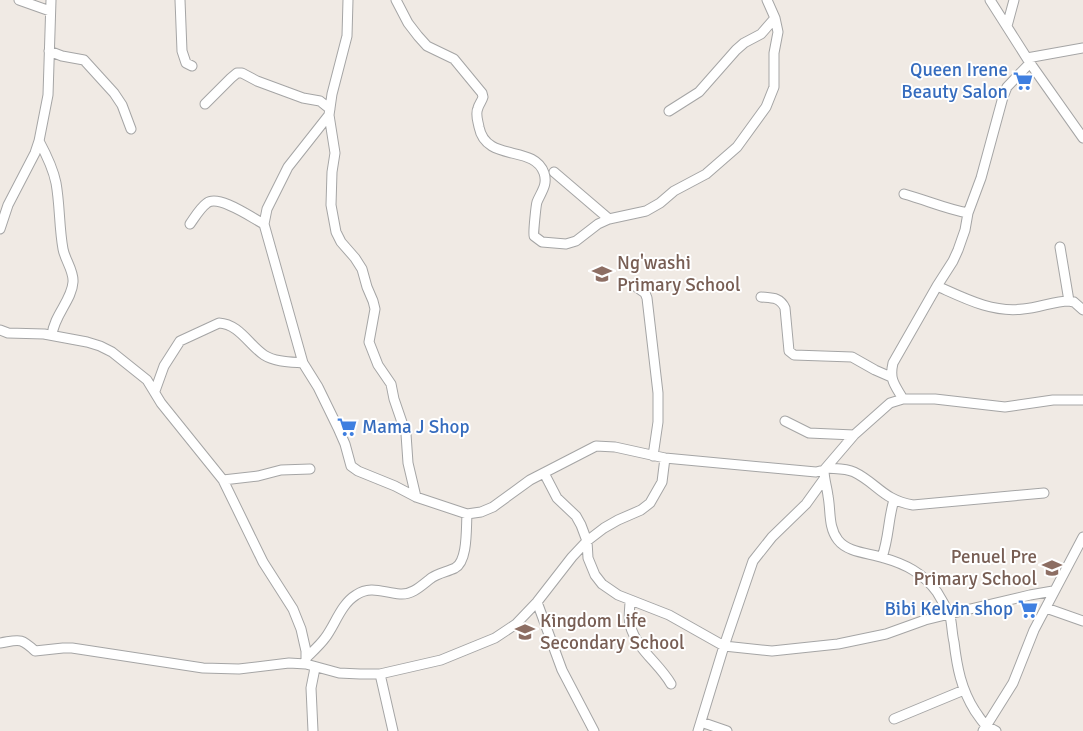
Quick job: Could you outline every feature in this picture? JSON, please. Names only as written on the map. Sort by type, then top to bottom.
[{"type":"street","points":[[19,0],[50,11]]},
{"type":"street","points":[[0,229],[8,206],[35,153],[39,140],[48,94],[51,0]]},
{"type":"street","points":[[180,0],[182,51],[186,63],[192,66]]},
{"type":"street","points":[[348,0],[347,36],[330,112],[335,154],[332,172],[331,205],[336,232],[341,242],[362,269],[366,288],[373,301],[375,309],[369,342],[378,364],[391,384],[406,434],[409,469],[416,497]]},
{"type":"street","points":[[396,0],[408,23],[427,46],[454,59],[482,93],[483,97],[477,115],[480,131],[486,143],[494,148],[536,162],[542,169],[545,182],[544,190],[537,203],[534,236],[542,242],[566,244],[576,241],[598,224],[609,219],[646,211],[660,204],[674,192],[706,174],[737,147],[766,107],[774,87],[774,54],[778,32],[775,18],[767,0]]},
{"type":"street","points":[[990,0],[1028,61],[1082,136]]},
{"type":"street","points":[[1007,26],[1014,0]]},
{"type":"street","points":[[669,111],[699,92],[736,50],[744,43],[761,34],[775,18]]},
{"type":"street","points":[[903,399],[892,377],[893,363],[953,261],[965,230],[968,213],[981,178],[1007,87],[1028,61],[1083,48]]},
{"type":"street","points":[[49,51],[62,56],[84,60],[114,93],[122,105],[131,129]]},
{"type":"street","points":[[205,104],[220,87],[237,73],[242,73],[257,81],[303,98],[320,101],[332,97]]},
{"type":"street","points":[[320,101],[330,112]]},
{"type":"street","points":[[330,112],[292,161],[267,209],[264,224],[303,363],[318,387],[338,428],[351,466],[358,471],[416,497],[467,514],[481,512],[493,507],[530,480],[596,446],[615,447],[665,458],[780,470],[816,472],[846,470],[855,473],[881,493],[894,500],[913,505],[1044,493]]},
{"type":"street","points":[[39,140],[50,161],[56,182],[63,250],[73,282],[71,293],[54,322],[52,335]]},
{"type":"street","points":[[554,172],[609,219]]},
{"type":"street","points":[[904,194],[949,209],[968,213]]},
{"type":"street","points":[[190,224],[208,202],[214,200],[226,203],[264,224]]},
{"type":"street","points":[[1060,247],[1069,301]]},
{"type":"street","points":[[635,286],[645,293],[647,298],[658,393],[658,422],[653,456]]},
{"type":"street","points":[[937,286],[973,302],[993,308],[1021,310],[1069,301],[1074,302],[1083,310]]},
{"type":"street","points":[[761,297],[778,299],[782,302],[785,308],[789,351],[794,355],[852,357],[892,377]]},
{"type":"street","points":[[155,391],[164,366],[180,341],[219,323],[224,323],[236,329],[266,356],[284,361],[303,363]]},
{"type":"street","points":[[0,330],[8,333],[52,335],[100,346],[112,352],[147,380],[161,403],[224,480],[264,562],[293,610],[301,628],[309,663],[313,731]]},
{"type":"street","points":[[727,731],[700,727],[724,646],[753,561],[772,537],[806,504],[825,472],[854,435],[890,403],[903,399],[935,399],[1005,407],[1053,400],[1083,400]]},
{"type":"street","points":[[785,421],[809,433],[854,435]]},
{"type":"street","points":[[0,643],[21,640],[26,642],[35,651],[72,648],[203,668],[239,668],[309,663],[339,672],[380,674],[441,660],[483,644],[516,624],[537,602],[587,541],[604,528],[641,510],[650,503],[662,482],[665,458]]},
{"type":"street","points":[[224,480],[258,476],[281,470],[310,469]]},
{"type":"street","points":[[825,472],[829,516],[832,530],[838,540],[846,547],[882,557],[920,574],[937,593],[950,615],[957,668],[964,690],[984,729]]},
{"type":"street","points":[[544,473],[557,498],[576,516],[587,541],[588,558],[595,575],[602,584],[610,591],[630,601],[669,615],[724,646],[772,651],[838,644],[886,634],[925,620],[1053,591]]},
{"type":"street","points":[[882,557],[887,542],[891,508],[894,500]]},
{"type":"street","points":[[309,663],[335,620],[354,596],[372,589],[403,594],[410,593],[420,588],[432,577],[456,568],[464,556],[467,514]]},
{"type":"street","points":[[984,729],[1013,683],[1034,630],[1083,537]]},
{"type":"street","points":[[630,601],[630,624],[633,633],[646,655],[671,684]]},
{"type":"street","points":[[537,602],[562,670],[594,731]]},
{"type":"street","points":[[1046,608],[1083,621]]},
{"type":"street","points":[[380,674],[393,731]]},
{"type":"street","points":[[894,719],[964,690]]},
{"type":"street","points":[[984,729],[996,731]]},
{"type":"place","name":"Queen Irene Beauty Salon","points":[[1023,81]]},
{"type":"place","name":"Ng'washi Primary School","points":[[602,274]]},
{"type":"place","name":"Mama J Shop","points":[[347,427]]},
{"type":"place","name":"Penuel Pre Primary School","points":[[1052,568]]},
{"type":"place","name":"Bibi Kelvin shop","points":[[1028,609]]},
{"type":"place","name":"Kingdom Life Secondary School","points":[[525,632]]}]
